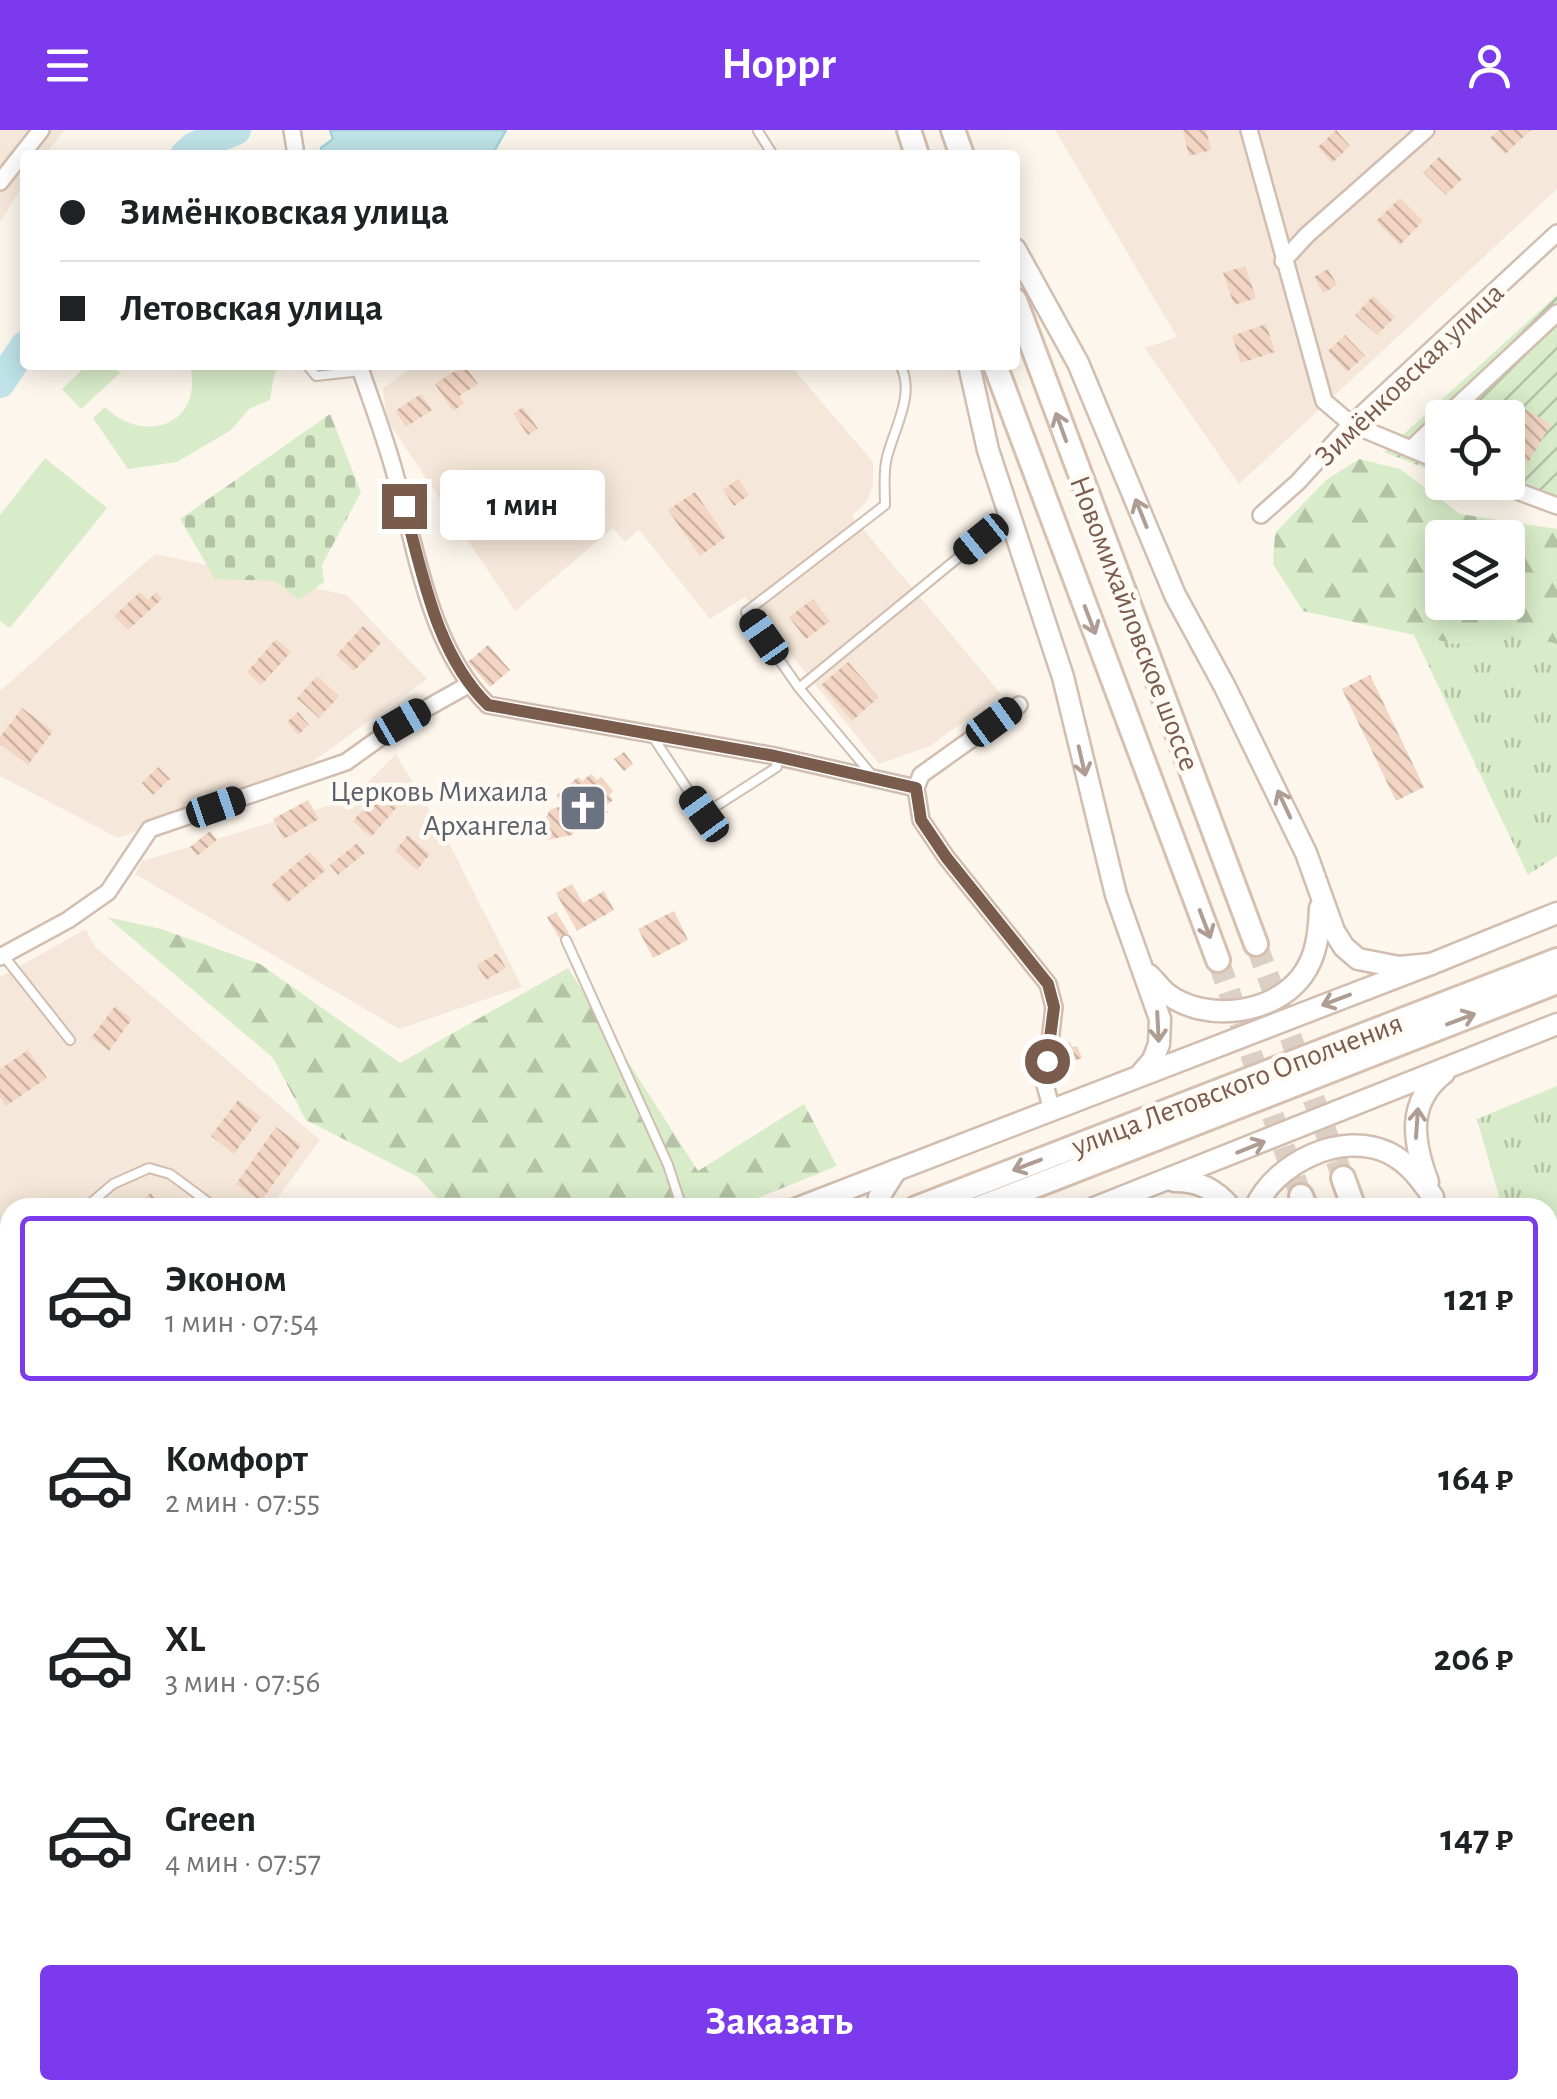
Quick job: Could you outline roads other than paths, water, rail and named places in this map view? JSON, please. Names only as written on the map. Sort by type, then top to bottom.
[{"type":"main road","name":"Новомихайловское шоссе","points":[[1020,313],[1256,944]]},
{"type":"main road","name":"Новомихайловское шоссе","points":[[997,370],[1218,960]]},
{"type":"main road","name":"улица Летовского Ополчения","points":[[942,1198],[1557,960]]},
{"type":"main road","name":"улица Летовского Ополчения","points":[[1004,1198],[1557,982]]},
{"type":"main road","points":[[1343,1178],[1350,1198]]},
{"type":"street","points":[[25,150],[41,130]]},
{"type":"street","points":[[1249,130],[1324,401],[1351,424],[1425,455]]},
{"type":"street","points":[[1283,261],[1426,130]]},
{"type":"street","points":[[0,182],[20,157]]},
{"type":"street","name":"Зимёнковская улица","points":[[1260,515],[1298,482],[1351,424],[1557,233]]},
{"type":"street","points":[[1020,259],[1078,362],[1175,595],[1280,797],[1306,853],[1334,931],[1358,959],[1398,967],[1432,964]]},
{"type":"street","points":[[1462,400],[1557,312]]},
{"type":"street","points":[[361,370],[436,622],[468,685],[488,705],[775,756],[916,788]]},
{"type":"street","points":[[970,370],[988,450],[1063,677],[1116,895],[1145,970],[1161,1030],[1153,1060],[1136,1078]]},
{"type":"street","points":[[1411,449],[1425,435]]},
{"type":"street","points":[[1525,494],[1557,506]]},
{"type":"street","points":[[2,956],[68,920],[108,892],[150,830],[346,762],[402,722],[468,685]]},
{"type":"street","points":[[1018,705],[921,774],[916,788],[921,820],[1048,984],[1054,1007],[1045,1086],[1052,1110]]},
{"type":"street","points":[[1145,970],[1166,994],[1188,1004],[1214,1011],[1240,1011],[1262,1004],[1302,977],[1314,956],[1320,894]]},
{"type":"street","points":[[824,1198],[1557,913]]},
{"type":"street","points":[[1120,1198],[1557,1024]]},
{"type":"street","points":[[1434,1198],[1420,1162],[1414,1121],[1427,1089],[1458,1064]]},
{"type":"street","points":[[1261,1198],[1268,1183],[1312,1155],[1366,1145],[1390,1153],[1412,1168],[1432,1198]]},
{"type":"street","points":[[879,1198],[896,1170]]},
{"type":"street","points":[[1162,1182],[1201,1184],[1222,1198]]},
{"type":"lane","points":[[311,370],[316,376],[349,370]]},
{"type":"lane","points":[[875,778],[800,688],[746,612],[885,505],[886,462],[905,402],[903,370]]},
{"type":"lane","points":[[800,688],[981,539]]},
{"type":"lane","points":[[650,734],[704,814],[778,767],[775,756]]},
{"type":"lane","points":[[566,940],[668,1165],[679,1198]]},
{"type":"lane","points":[[2,956],[70,1040]]},
{"type":"lane","points":[[97,1198],[113,1184],[148,1168],[170,1174],[202,1198]]},
{"type":"water","points":[[330,130],[506,130],[495,150],[322,150],[333,139]]},
{"type":"waterway","points":[[191,150],[236,130]]},
{"type":"waterway","points":[[0,383],[20,353]]},
{"type":"tunnel","points":[[1256,944],[1343,1178]]},
{"type":"tunnel","points":[[1218,960],[1301,1196]]},
{"type":"place","name":"Церковь Михаила Архангела","points":[[583,808]]}]
